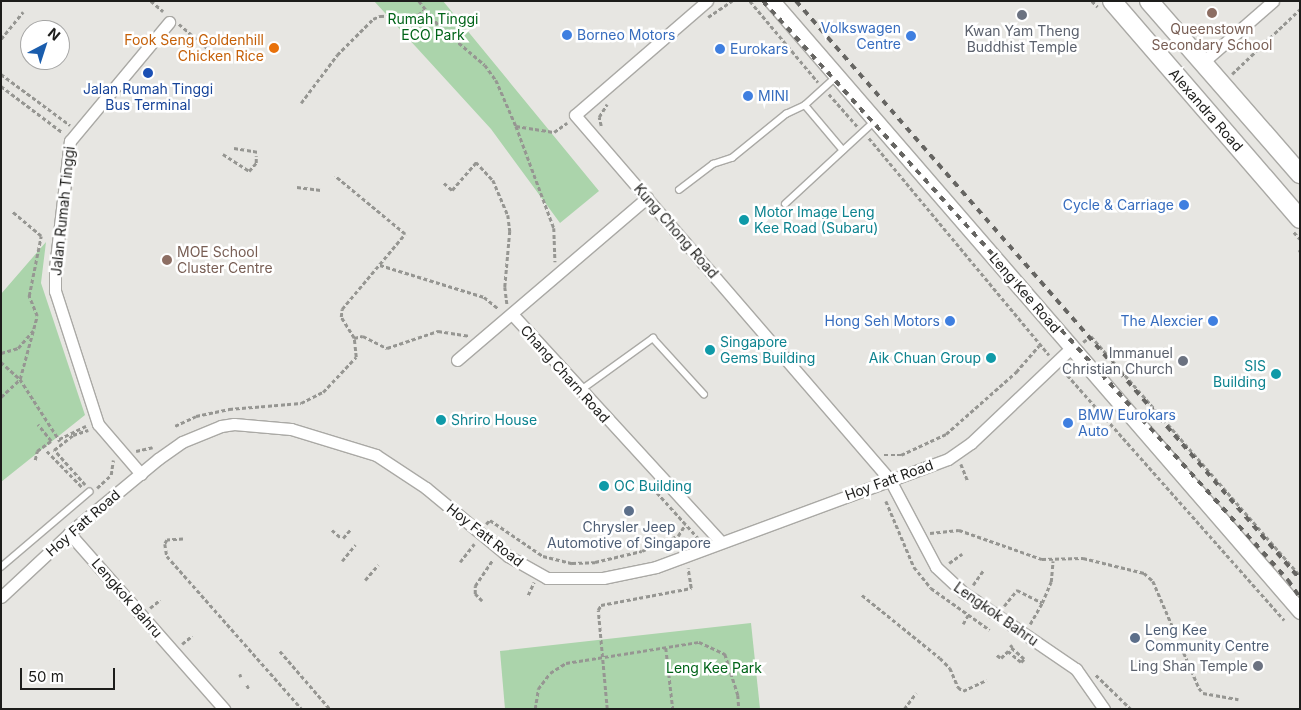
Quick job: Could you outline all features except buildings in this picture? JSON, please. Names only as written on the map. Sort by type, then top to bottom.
[{"type":"main road","name":"Alexandra Road","points":[[1112,1],[1300,219]]},
{"type":"main road","name":"Alexandra Road","points":[[1148,1],[1300,174]]},
{"type":"street","points":[[575,115],[707,1]]},
{"type":"street","name":"Leng Kee Road","points":[[772,1],[1076,346],[1299,609]]},
{"type":"street","points":[[1202,63],[1273,1]]},
{"type":"street","name":"Jalan Rumah Tinggi","points":[[141,474],[98,424],[55,291],[55,268],[66,155],[77,130],[172,20]]},
{"type":"street","name":"Kung Chong Road","points":[[575,115],[890,480]]},
{"type":"street","name":"Chang Charn Road","points":[[646,198],[556,275],[509,312],[720,541]]},
{"type":"street","points":[[457,360],[509,312]]},
{"type":"street","name":"Hoy Fatt Road","points":[[1,597],[70,533],[182,442],[221,426],[291,429],[348,444],[383,459],[426,488],[499,548],[547,578],[582,580],[656,567],[720,541],[948,459],[965,448],[1055,363],[1076,346]]},
{"type":"street","name":"Lengkok Bahru","points":[[890,480],[936,567],[962,592],[1076,669],[1104,709]]},
{"type":"street","name":"Lengkok Bahru","points":[[70,533],[224,709]]},
{"type":"lane","points":[[679,190],[713,164],[732,158],[786,114],[805,106],[837,76]]},
{"type":"lane","points":[[805,106],[843,150]]},
{"type":"lane","points":[[785,204],[876,121]]},
{"type":"lane","points":[[580,390],[653,338],[704,394]]},
{"type":"lane","points":[[1,566],[88,490]]},
{"type":"path","points":[[151,1],[213,52],[210,58]]},
{"type":"path","points":[[419,1],[424,10],[485,66],[496,80],[516,126],[554,228],[556,275]]},
{"type":"path","points":[[702,22],[732,1]]},
{"type":"path","points":[[750,1],[863,132],[1039,346],[1284,620]]},
{"type":"path","points":[[1232,74],[1300,9]]},
{"type":"path","points":[[301,103],[337,55],[373,20],[380,16],[418,15],[424,10]]},
{"type":"path","points":[[1,39],[23,12]]},
{"type":"path","points":[[1,74],[77,130]]},
{"type":"path","points":[[1,86],[65,134]]},
{"type":"path","points":[[606,132],[599,117],[608,103]]},
{"type":"path","points":[[516,126],[554,132],[575,115]]},
{"type":"path","points":[[234,148],[259,152]]},
{"type":"path","points":[[223,154],[249,171],[256,163],[256,156]]},
{"type":"path","points":[[444,183],[452,190],[476,162],[492,180],[508,215],[510,231],[505,287],[509,312]]},
{"type":"path","points":[[175,426],[196,416],[229,409],[288,405],[314,398],[356,357],[354,338],[342,323],[342,309],[405,234],[335,176]]},
{"type":"path","points":[[297,187],[323,190]]},
{"type":"path","points":[[1,397],[20,379],[37,316],[29,296],[41,236],[12,212]]},
{"type":"path","points":[[380,266],[484,297],[509,312]]},
{"type":"path","points":[[1,353],[18,348],[35,327]]},
{"type":"path","points":[[354,338],[363,336],[387,348],[438,331],[475,336]]},
{"type":"path","points":[[1076,346],[1091,336],[1300,576]]},
{"type":"path","points":[[880,453],[900,455],[946,434],[1016,372],[1039,346]]},
{"type":"path","points":[[1,362],[20,379],[59,440],[92,424]]},
{"type":"path","points":[[35,460],[37,452],[51,441],[38,425]]},
{"type":"path","points":[[88,490],[54,450],[73,435],[94,427]]},
{"type":"path","points":[[133,451],[158,444]]},
{"type":"path","points":[[47,451],[88,490]]},
{"type":"path","points":[[961,464],[968,481]]},
{"type":"path","points":[[485,526],[490,520],[543,556],[572,563],[603,560],[642,551],[678,536],[685,524]]},
{"type":"path","points":[[332,530],[341,537],[350,530]]},
{"type":"path","points":[[926,536],[925,534],[959,530],[1053,560],[1083,558],[1149,576],[1199,688],[1203,693],[1238,699]]},
{"type":"path","points":[[183,539],[168,540],[164,544],[167,556],[302,709]]},
{"type":"path","points":[[460,562],[477,540]]},
{"type":"path","points":[[342,561],[355,545]]},
{"type":"path","points":[[482,601],[474,594],[475,586],[499,548]]},
{"type":"path","points":[[946,565],[962,554]]},
{"type":"path","points":[[1024,624],[1030,628],[1042,603],[1051,582],[1053,560]]},
{"type":"path","points":[[942,562],[952,571]]},
{"type":"path","points":[[607,709],[598,610],[601,605],[691,588],[687,564]]},
{"type":"path","points":[[365,580],[378,565]]},
{"type":"path","points":[[965,583],[972,588],[984,569]]},
{"type":"path","points":[[528,595],[533,586]]},
{"type":"path","points":[[1008,613],[1002,609],[1017,590],[1042,603]]},
{"type":"path","points":[[862,595],[940,658],[950,668],[958,687],[963,691],[987,680]]},
{"type":"path","points":[[150,609],[160,600]]},
{"type":"path","points":[[142,602],[155,617]]},
{"type":"path","points":[[963,624],[968,615]]},
{"type":"path","points":[[183,643],[192,636]]},
{"type":"path","points":[[174,638],[186,652]]},
{"type":"path","points":[[535,709],[538,689],[550,673],[566,663],[700,642],[725,654],[738,695],[738,709]]},
{"type":"path","points":[[997,655],[1001,658],[1008,651],[1021,662],[1024,659],[1010,647],[1012,645]]},
{"type":"path","points":[[666,648],[673,709]]},
{"type":"path","points":[[280,651],[330,709]]},
{"type":"path","points":[[1090,670],[1131,709]]},
{"type":"path","points":[[247,685],[249,689]]},
{"type":"path","points":[[904,709],[916,692]]},
{"type":"green space","name":"Rumah Tinggi ECO Park","points":[[374,1],[443,1],[599,191],[560,223],[491,129]]},
{"type":"green space","points":[[46,242],[41,283],[85,415],[1,482],[1,294]]},
{"type":"green space","name":"Leng Kee Park","points":[[751,623],[760,709],[505,709],[500,651]]},
{"type":"railway","points":[[763,1],[1288,580],[1300,598]]},
{"type":"railway","points":[[796,1],[1300,579]]},
{"type":"place","name":"Queenstown Secondary School","points":[[1212,13]]},
{"type":"place","name":"Kwan Yam Theng Buddhist Temple","points":[[1022,15]]},
{"type":"place","name":"Borneo Motors","points":[[567,35]]},
{"type":"place","name":"Volkswagen Centre","points":[[911,36]]},
{"type":"place","name":"Fook Seng Goldenhill Chicken Rice","points":[[274,48]]},
{"type":"place","name":"Eurokars","points":[[720,49]]},
{"type":"place","name":"Jalan Rumah Tinggi Bus Terminal","points":[[148,73]]},
{"type":"place","name":"MINI","points":[[748,96]]},
{"type":"place","name":"Cycle & Carriage","points":[[1184,205]]},
{"type":"place","name":"Motor Image Leng Kee Road (Subaru)","points":[[744,220]]},
{"type":"place","name":"MOE School Cluster Centre","points":[[167,260]]},
{"type":"place","name":"Hong Seh Motors","points":[[950,321]]},
{"type":"place","name":"The Alexcier","points":[[1213,321]]},
{"type":"place","name":"Singapore Gems Building","points":[[710,350]]},
{"type":"place","name":"Aik Chuan Group","points":[[991,358]]},
{"type":"place","name":"Immanuel Christian Church","points":[[1183,361]]},
{"type":"place","name":"SIS Building","points":[[1276,374]]},
{"type":"place","name":"Shriro House","points":[[441,420]]},
{"type":"place","name":"BMW Eurokars Auto","points":[[1068,423]]},
{"type":"place","name":"OC Building","points":[[604,486]]},
{"type":"place","name":"Chrysler Jeep Automotive of Singapore","points":[[629,511]]},
{"type":"place","name":"Leng Kee Community Centre","points":[[1135,638]]},
{"type":"place","name":"Ling Shan Temple","points":[[1258,666]]}]
